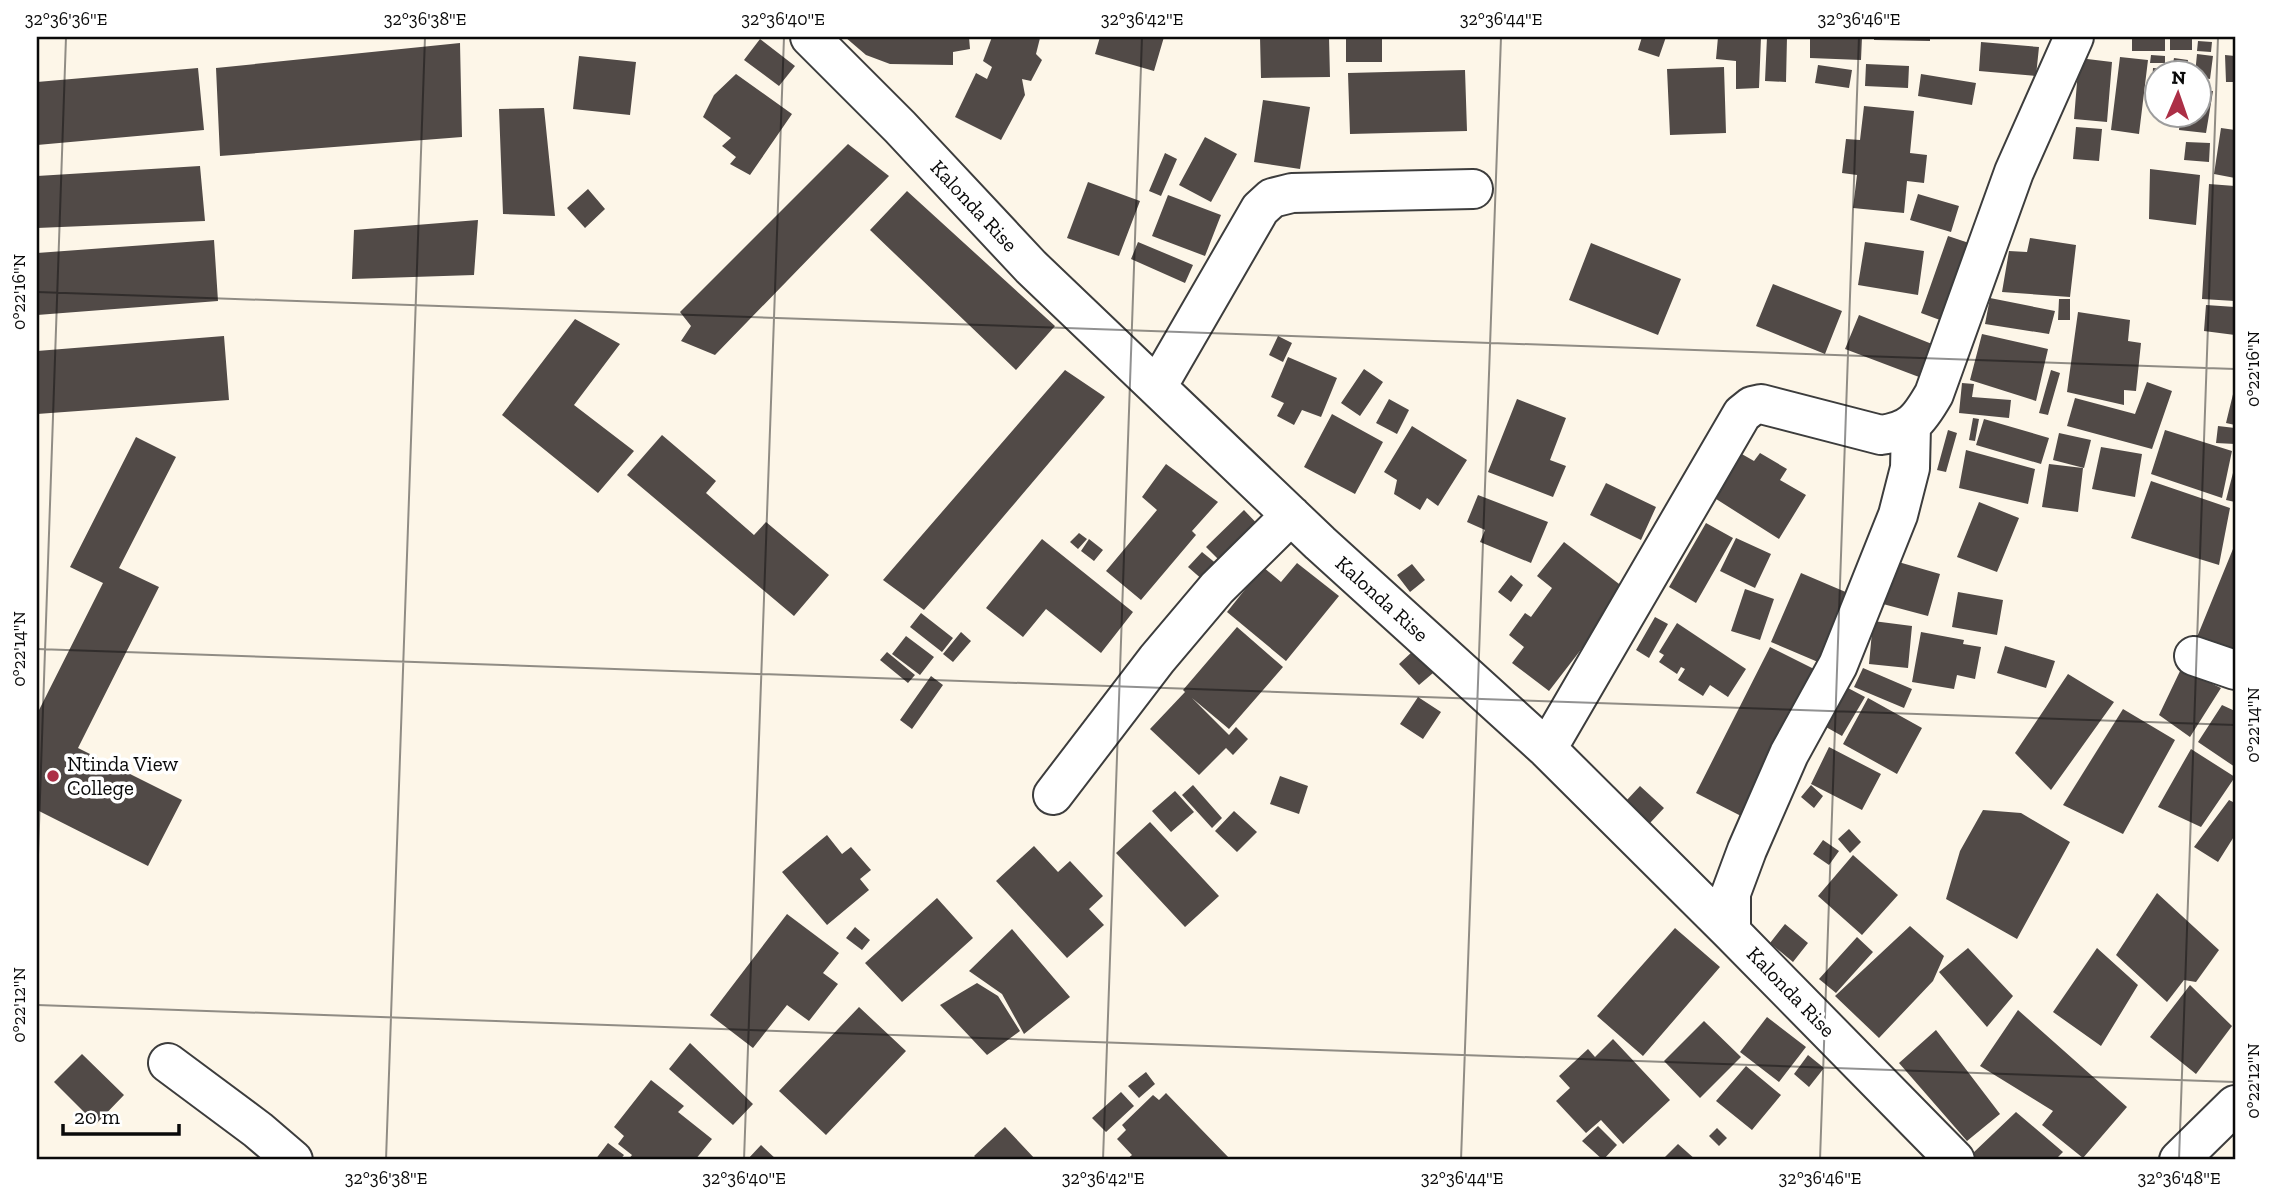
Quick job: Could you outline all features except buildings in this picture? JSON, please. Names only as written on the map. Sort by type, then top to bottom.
[{"type":"street","name":"Kalonda Rise","points":[[810,37],[900,127],[1031,267],[1291,515],[1547,749],[1955,1160]]},
{"type":"street","points":[[1547,749],[1742,414],[1752,406],[1761,404],[1881,435],[1899,432],[1911,426],[1923,412],[1934,394],[2014,172],[2074,37]]},
{"type":"street","points":[[1157,387],[1260,209],[1272,198],[1292,193],[1473,189]]},
{"type":"street","points":[[1731,932],[1731,893],[1747,850],[1789,754],[1838,665],[1898,514],[1910,468],[1911,426]]},
{"type":"street","points":[[1053,795],[1165,649],[1217,588],[1291,515]]},
{"type":"street","points":[[2194,656],[2235,670]]},
{"type":"street","points":[[168,1063],[258,1130],[293,1160]]},
{"type":"street","points":[[2179,1160],[2235,1105]]},
{"type":"place","name":"Ntinda View College","points":[[53,776]]}]
